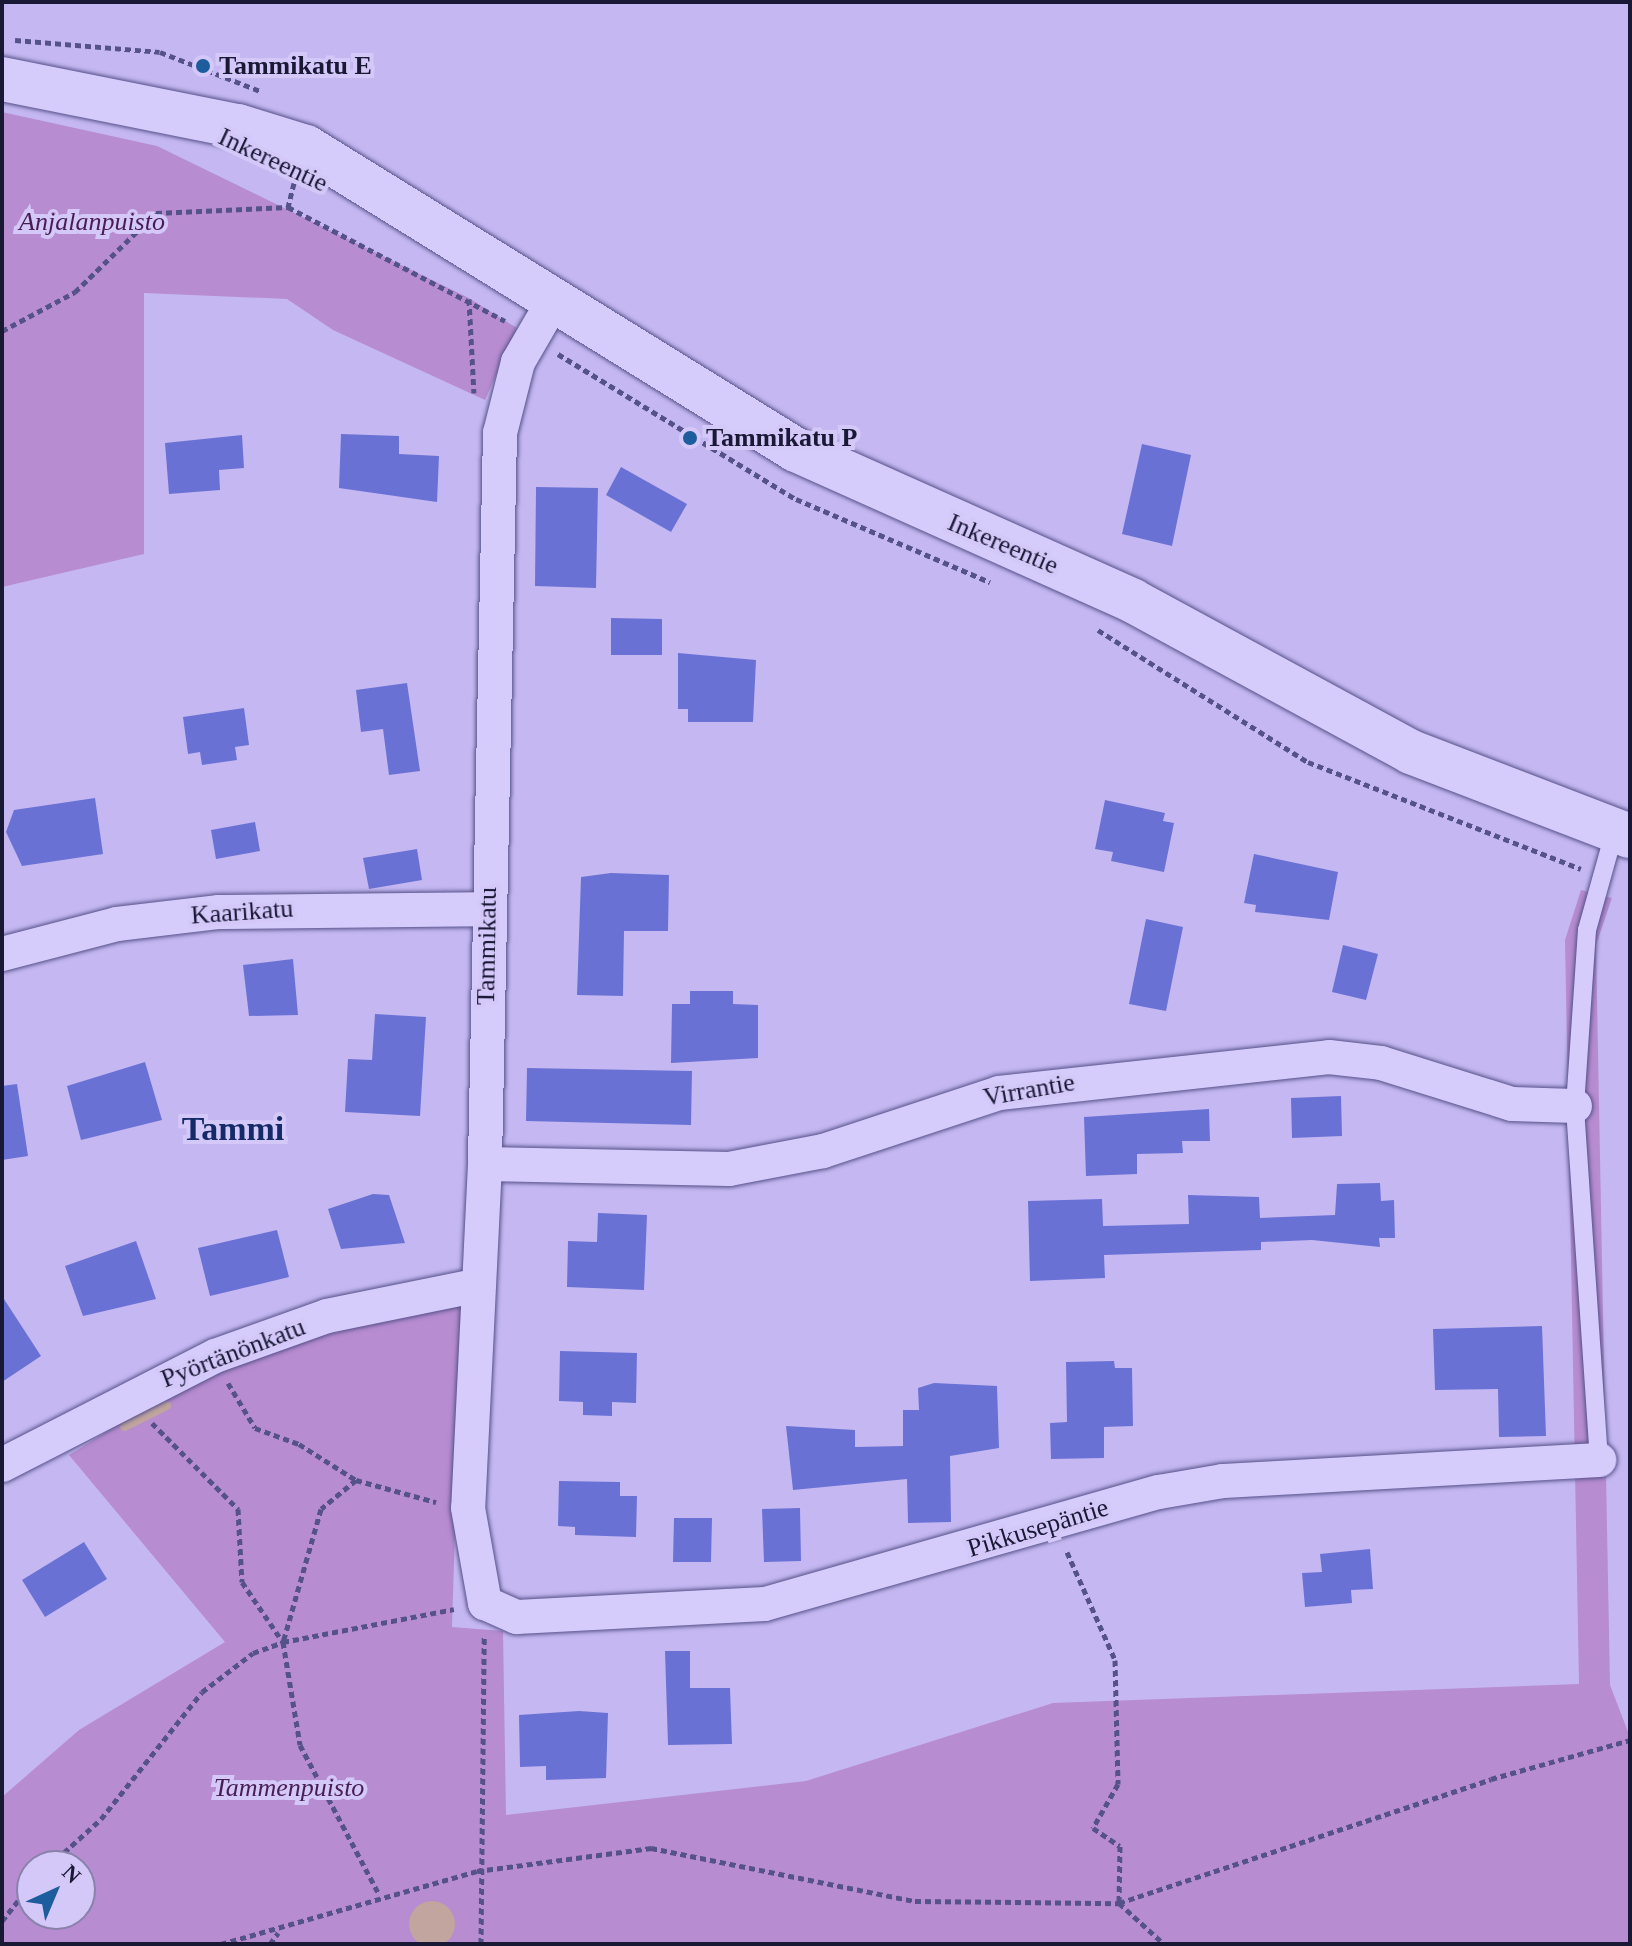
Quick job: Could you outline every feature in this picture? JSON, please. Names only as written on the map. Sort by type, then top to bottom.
[{"type":"street","name":"Inkereentie","points":[[2,79],[195,122],[295,177],[398,207],[796,450],[1133,601],[1411,752],[1623,833]]},
{"type":"street","name":"Tammikatu","points":[[485,1603],[468,1508],[485,1164],[486,909],[500,433],[518,362],[554,300]]},
{"type":"street","name":"Kaarikatu","points":[[2,954],[117,924],[219,912],[486,909]]},
{"type":"street","name":"Virrantie","points":[[485,1164],[729,1169],[823,1151],[999,1093],[1329,1057],[1381,1063],[1523,1106],[1575,1106]]},
{"type":"street","name":"Pyörtänönkatu","points":[[2,1465],[126,1396],[215,1356],[327,1316],[479,1285]]},
{"type":"street","name":"Pikkusepäntie","points":[[485,1603],[517,1617],[765,1604],[1054,1523],[1223,1481],[1599,1460]]},
{"type":"lane","points":[[1599,1460],[1575,1106],[1587,930],[1623,833]]},
{"type":"path","points":[[2,331],[75,292],[156,213],[288,207]]},
{"type":"path","points":[[215,1356],[255,1428],[299,1444],[356,1480],[468,1508]]},
{"type":"path","points":[[126,1396],[238,1509],[242,1582],[283,1642],[300,1745],[379,1894]]},
{"type":"path","points":[[283,1642],[321,1509],[356,1480]]},
{"type":"path","points":[[1054,1523],[1115,1660],[1118,1784],[1093,1828],[1120,1846],[1119,1903],[1164,1944]]},
{"type":"path","points":[[67,1850],[101,1819],[202,1692],[253,1653],[283,1642],[485,1603],[477,1871],[481,1944]]},
{"type":"path","points":[[221,1944],[279,1932],[379,1894],[477,1871],[651,1848],[915,1901],[1119,1903],[1491,1779],[1630,1740]]},
{"type":"path","points":[[2,1921],[16,1903]]},
{"type":"path","points":[[270,1944],[279,1932]]},
{"type":"green space","name":"Anjalanpuisto","points":[[2,112],[157,146],[469,298],[517,328],[485,400],[333,330],[287,299],[144,293],[144,554],[2,587]]},
{"type":"green space","name":"Tammenpuisto","points":[[1581,890],[1612,898],[1596,945],[1610,1685],[1630,1737],[1630,1944],[2,1944],[2,1797],[79,1730],[225,1642],[69,1455],[189,1381],[295,1342],[462,1302],[452,1627],[503,1631],[506,1815],[806,1781],[1053,1703],[1579,1684],[1565,940]]},
{"type":"shaded area","points":[[432,1901],[448,1908],[455,1924],[448,1940],[432,1947],[416,1940],[409,1924],[416,1908]]},
{"type":"building","points":[[341,434],[399,436],[399,454],[439,456],[437,502],[339,488]]},
{"type":"building","points":[[242,435],[244,468],[219,470],[220,490],[169,494],[165,443]]},
{"type":"building","points":[[1142,444],[1191,455],[1172,546],[1122,534]]},
{"type":"building","points":[[621,467],[687,504],[671,532],[606,495]]},
{"type":"building","points":[[536,487],[598,488],[596,588],[535,586]]},
{"type":"building","points":[[611,618],[662,619],[662,655],[611,655]]},
{"type":"building","points":[[678,653],[756,660],[753,722],[688,722],[688,709],[678,709]]},
{"type":"building","points":[[407,683],[420,771],[389,775],[383,729],[361,732],[356,690]]},
{"type":"building","points":[[244,708],[249,745],[235,747],[237,760],[202,765],[200,752],[188,754],[183,717]]},
{"type":"building","points":[[95,798],[103,854],[22,866],[6,832],[14,810]]},
{"type":"building","points":[[1105,800],[1165,813],[1163,821],[1174,823],[1164,872],[1111,861],[1113,852],[1095,849]]},
{"type":"building","points":[[255,822],[260,851],[216,859],[211,830]]},
{"type":"building","points":[[417,849],[422,880],[369,889],[363,858]]},
{"type":"building","points":[[1254,854],[1338,872],[1329,920],[1255,912],[1256,905],[1244,903]]},
{"type":"building","points":[[611,873],[669,875],[668,931],[624,931],[623,996],[577,995],[581,877]]},
{"type":"building","points":[[1146,919],[1183,927],[1166,1011],[1129,1004]]},
{"type":"building","points":[[1343,945],[1378,954],[1366,1000],[1332,992]]},
{"type":"building","points":[[293,959],[298,1015],[249,1016],[243,965]]},
{"type":"building","points":[[690,991],[733,991],[733,1004],[758,1005],[758,1058],[671,1063],[672,1004],[690,1004]]},
{"type":"building","points":[[375,1014],[426,1017],[420,1116],[345,1112],[348,1059],[372,1060]]},
{"type":"building","points":[[145,1062],[162,1120],[81,1140],[67,1086]]},
{"type":"building","points":[[527,1068],[692,1071],[691,1125],[526,1121]]},
{"type":"building","points":[[17,1084],[28,1156],[2,1160],[2,1086]]},
{"type":"building","points":[[1341,1096],[1342,1136],[1292,1138],[1291,1098]]},
{"type":"building","points":[[1209,1109],[1210,1141],[1182,1141],[1183,1153],[1137,1154],[1137,1174],[1086,1176],[1084,1117]]},
{"type":"building","points":[[1380,1183],[1381,1201],[1394,1200],[1395,1238],[1379,1238],[1380,1247],[1312,1240],[1261,1242],[1261,1250],[1104,1255],[1105,1278],[1030,1281],[1028,1201],[1102,1199],[1103,1226],[1189,1224],[1188,1195],[1259,1197],[1260,1218],[1335,1215],[1337,1184]]},
{"type":"building","points":[[373,1194],[389,1195],[405,1243],[341,1249],[328,1209]]},
{"type":"building","points":[[598,1213],[647,1215],[644,1290],[567,1287],[568,1241],[597,1242]]},
{"type":"building","points":[[277,1230],[289,1277],[210,1296],[198,1248]]},
{"type":"building","points":[[136,1241],[156,1299],[83,1316],[65,1266]]},
{"type":"building","points":[[2,1296],[41,1356],[2,1382]]},
{"type":"building","points":[[1542,1326],[1546,1436],[1499,1437],[1498,1389],[1435,1390],[1433,1329]]},
{"type":"building","points":[[560,1351],[637,1353],[636,1403],[612,1402],[612,1416],[583,1415],[583,1402],[559,1401]]},
{"type":"building","points":[[1114,1361],[1115,1368],[1132,1368],[1133,1426],[1104,1427],[1104,1458],[1051,1459],[1050,1423],[1067,1422],[1066,1362]]},
{"type":"building","points":[[934,1383],[997,1386],[999,1448],[950,1456],[951,1522],[908,1523],[907,1479],[793,1490],[786,1426],[855,1430],[855,1447],[903,1446],[903,1410],[919,1410],[918,1388]]},
{"type":"building","points":[[559,1481],[620,1482],[620,1496],[637,1496],[636,1537],[575,1535],[575,1527],[558,1526]]},
{"type":"building","points":[[800,1508],[801,1561],[764,1562],[762,1509]]},
{"type":"building","points":[[674,1518],[712,1518],[711,1562],[673,1562]]},
{"type":"building","points":[[84,1542],[107,1579],[45,1617],[22,1580]]},
{"type":"building","points":[[1370,1549],[1373,1589],[1351,1590],[1352,1603],[1305,1607],[1302,1573],[1322,1572],[1320,1554]]},
{"type":"building","points":[[665,1651],[690,1651],[690,1688],[730,1688],[732,1744],[668,1745]]},
{"type":"building","points":[[579,1711],[608,1713],[606,1778],[546,1780],[546,1766],[520,1767],[519,1715]]},
{"type":"waterway","points":[[124,1426],[166,1405]]},
{"type":"place","name":"Tammikatu E","points":[[203,66]]},
{"type":"place","name":"Tammikatu P","points":[[690,438]]},
{"type":"district","name":"Tammi","points":[[233,1129]]}]
